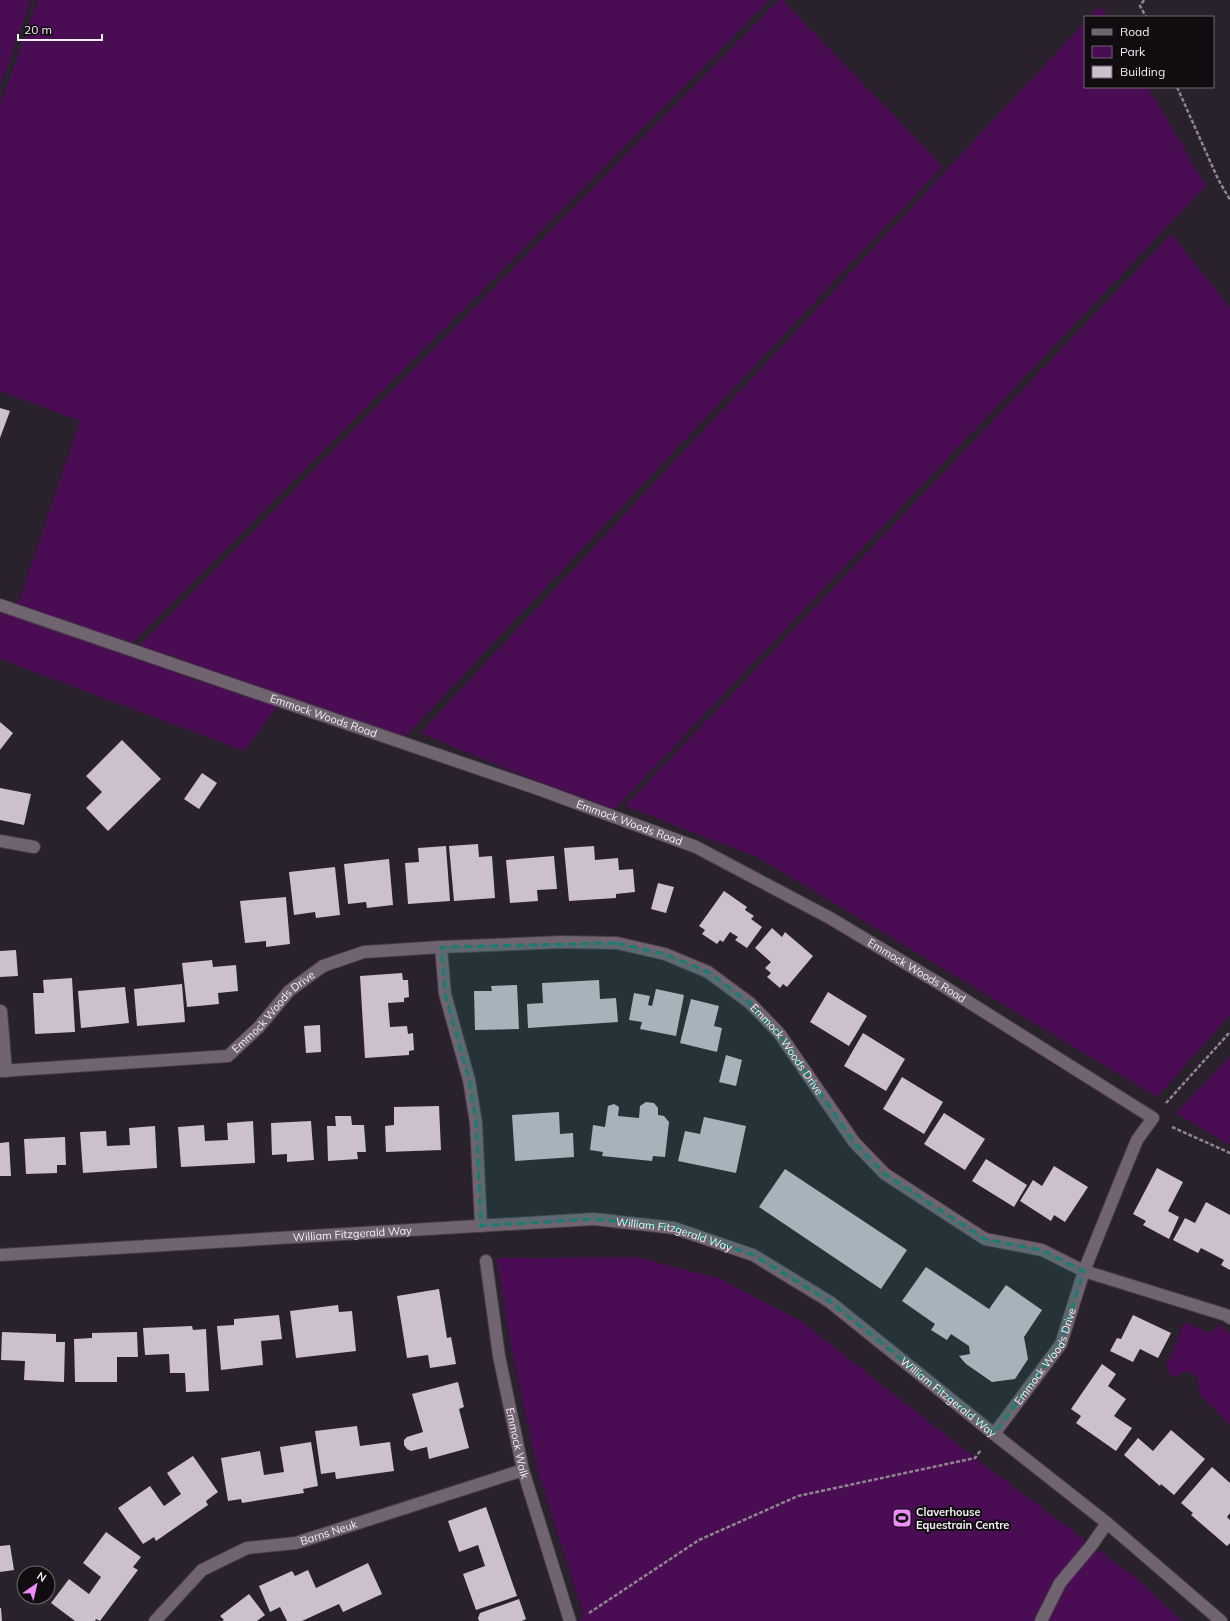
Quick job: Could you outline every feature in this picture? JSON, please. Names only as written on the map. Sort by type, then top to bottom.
[{"type":"street","name":"Emmock Woods Road","points":[[0,605],[534,787],[696,846],[830,918],[940,984],[1153,1118]]},
{"type":"street","points":[[0,841],[34,847]]},
{"type":"street","name":"Emmock Woods Drive","points":[[1,1011],[3,1071],[228,1056],[259,1027],[289,991],[323,966],[364,952],[562,942],[617,943],[665,954],[708,972],[750,1003],[779,1033],[854,1142],[885,1174],[985,1239],[1042,1250],[1084,1271],[1226,1315],[1230,1318]]},
{"type":"street","points":[[441,947],[445,994],[468,1080],[476,1123],[481,1226]]},
{"type":"street","name":"Emmock Woods Drive","points":[[994,1434],[1061,1344],[1084,1271],[1137,1140],[1153,1118]]},
{"type":"street","name":"William Fitzgerald Way","points":[[0,1256],[594,1219],[674,1228],[753,1255],[830,1302],[1107,1523],[1221,1621]]},
{"type":"street","name":"Emmock Walk","points":[[486,1261],[499,1356],[523,1470],[570,1621]]},
{"type":"street","name":"Barns Neuk","points":[[154,1621],[202,1570],[246,1548],[296,1543],[523,1470]]},
{"type":"street","points":[[1040,1621],[1060,1582],[1092,1546],[1107,1523]]},
{"type":"path","points":[[1144,0],[1140,6],[1145,16]]},
{"type":"path","points":[[1177,88],[1218,179],[1230,200]]},
{"type":"path","points":[[1230,1032],[1153,1118],[1230,1154]]},
{"type":"path","points":[[584,1616],[700,1540],[798,1496],[975,1458],[994,1434]]},
{"type":"highlighted area","points":[[617,943],[665,954],[708,972],[750,1003],[779,1033],[854,1142],[885,1174],[985,1239],[1042,1250],[1084,1271],[1061,1344],[994,1434],[830,1302],[753,1255],[674,1228],[594,1219],[481,1226],[476,1123],[469,1080],[445,994],[441,947]]},
{"type":"green space","points":[[0,0],[31,0],[0,87]]},
{"type":"green space","points":[[38,0],[770,0],[129,647],[16,609],[80,421],[0,391],[0,105]]},
{"type":"green space","points":[[779,0],[782,0],[943,166],[404,738],[139,646]]},
{"type":"green space","points":[[1100,6],[1106,16],[1091,16]]},
{"type":"green space","points":[[1084,23],[1084,88],[1149,88],[1206,186],[612,812],[420,733]]},
{"type":"green space","points":[[1171,234],[1230,308],[1230,1015],[1157,1097],[757,857],[625,806]]},
{"type":"green space","points":[[0,605],[281,701],[244,751],[0,659]]},
{"type":"green space","points":[[1230,1056],[1230,1145],[1176,1113]]},
{"type":"green space","points":[[636,1257],[721,1279],[802,1322],[975,1458],[1137,1579],[1182,1621],[577,1621],[584,1616],[537,1469],[509,1337],[497,1258]]},
{"type":"green space","points":[[1185,1322],[1208,1333],[1220,1325],[1230,1334],[1230,1425],[1200,1395],[1197,1377],[1188,1371],[1171,1378],[1167,1363]]},
{"type":"building","points":[[0,408],[10,411],[0,438]]},
{"type":"building","points":[[0,722],[13,733],[0,750]]},
{"type":"building","points":[[122,740],[161,779],[108,831],[86,808],[102,792],[86,776]]},
{"type":"building","points":[[202,773],[217,783],[199,809],[184,799]]},
{"type":"building","points":[[0,788],[31,794],[24,825],[0,820]]},
{"type":"building","points":[[478,844],[479,857],[492,856],[495,898],[454,901],[449,846]]},
{"type":"building","points":[[446,846],[450,901],[408,904],[405,863],[419,862],[418,848]]},
{"type":"building","points":[[594,846],[595,860],[618,858],[619,870],[633,869],[635,892],[616,894],[616,898],[569,901],[564,848]]},
{"type":"building","points":[[554,856],[557,889],[537,890],[538,901],[510,903],[506,860]]},
{"type":"building","points":[[389,859],[393,905],[367,908],[366,902],[348,904],[344,864]]},
{"type":"building","points":[[335,867],[340,915],[316,918],[315,912],[294,915],[289,872]]},
{"type":"building","points":[[658,883],[674,887],[666,913],[651,909]]},
{"type":"building","points":[[724,891],[747,907],[745,910],[754,916],[751,919],[762,927],[747,948],[735,940],[738,937],[730,932],[723,942],[720,940],[717,944],[702,934],[705,930],[699,926]]},
{"type":"building","points":[[286,897],[290,944],[266,947],[266,941],[245,943],[240,901]]},
{"type":"building","points":[[772,928],[782,937],[785,932],[813,956],[787,987],[783,984],[780,988],[767,977],[771,973],[765,968],[771,962],[755,948]]},
{"type":"building","points":[[16,950],[18,976],[0,977],[0,951]]},
{"type":"building","points":[[212,960],[213,967],[236,965],[238,991],[218,993],[219,1004],[187,1007],[182,963]]},
{"type":"building","points":[[402,973],[403,980],[408,980],[409,997],[404,998],[404,1002],[388,1003],[390,1027],[407,1026],[408,1034],[413,1033],[414,1050],[409,1051],[409,1055],[365,1058],[360,976]]},
{"type":"building","points":[[72,978],[75,1032],[35,1034],[33,993],[44,993],[43,980]]},
{"type":"building","points":[[599,980],[600,999],[616,998],[618,1022],[528,1028],[527,1004],[543,1003],[542,983]]},
{"type":"building","points":[[182,984],[185,1022],[137,1026],[134,989]]},
{"type":"building","points":[[517,985],[519,1029],[475,1030],[474,991],[492,991],[491,986]]},
{"type":"building","points":[[125,987],[129,1023],[81,1028],[78,991]]},
{"type":"building","points":[[656,989],[684,995],[676,1036],[640,1029],[642,1022],[629,1020],[634,993],[650,996],[648,1005],[652,1006]]},
{"type":"building","points":[[828,992],[867,1016],[849,1046],[810,1022]]},
{"type":"building","points":[[691,999],[719,1006],[714,1026],[722,1028],[717,1052],[680,1043]]},
{"type":"building","points":[[320,1025],[321,1052],[306,1053],[304,1026]]},
{"type":"building","points":[[863,1033],[905,1059],[886,1091],[844,1066]]},
{"type":"building","points":[[726,1055],[742,1060],[736,1086],[719,1082]]},
{"type":"building","points":[[902,1077],[943,1102],[924,1134],[883,1109]]},
{"type":"building","points":[[646,1102],[654,1103],[658,1108],[658,1115],[664,1116],[669,1122],[665,1157],[653,1156],[652,1161],[602,1156],[603,1152],[590,1150],[593,1125],[605,1127],[608,1106],[614,1104],[619,1107],[618,1116],[639,1118],[640,1106]]},
{"type":"building","points":[[439,1106],[441,1150],[386,1152],[385,1126],[394,1125],[394,1107]]},
{"type":"building","points":[[559,1112],[560,1134],[573,1133],[574,1157],[515,1161],[512,1115]]},
{"type":"building","points":[[944,1113],[985,1139],[965,1170],[924,1144]]},
{"type":"building","points":[[335,1116],[351,1116],[352,1125],[364,1125],[366,1152],[357,1152],[358,1159],[328,1161],[327,1126],[336,1126]]},
{"type":"building","points":[[704,1117],[746,1126],[736,1173],[678,1161],[685,1131],[700,1134]]},
{"type":"building","points":[[253,1121],[255,1163],[181,1167],[178,1127],[204,1125],[205,1141],[228,1140],[227,1123]]},
{"type":"building","points":[[311,1121],[314,1160],[287,1162],[287,1154],[272,1155],[271,1123]]},
{"type":"building","points":[[155,1126],[157,1168],[83,1173],[80,1132],[106,1131],[107,1146],[130,1145],[129,1128]]},
{"type":"building","points":[[65,1137],[66,1165],[57,1165],[57,1173],[26,1174],[24,1139]]},
{"type":"building","points":[[9,1142],[11,1176],[0,1176],[0,1143]]},
{"type":"building","points":[[986,1159],[1027,1185],[1014,1207],[972,1181]]},
{"type":"building","points":[[1054,1166],[1088,1187],[1065,1222],[1054,1215],[1051,1221],[1020,1201],[1033,1180],[1042,1186]]},
{"type":"building","points":[[1157,1168],[1183,1182],[1168,1211],[1179,1217],[1169,1239],[1143,1225],[1146,1221],[1133,1214]]},
{"type":"building","points":[[785,1169],[907,1250],[881,1289],[759,1207]]},
{"type":"building","points":[[1206,1202],[1230,1215],[1230,1270],[1221,1265],[1224,1260],[1201,1248],[1198,1253],[1173,1240],[1185,1218],[1195,1223]]},
{"type":"building","points":[[926,1267],[989,1309],[1006,1285],[1042,1310],[1024,1337],[1028,1359],[1015,1379],[992,1382],[966,1364],[959,1356],[970,1354],[969,1346],[951,1334],[947,1340],[931,1330],[935,1324],[902,1301]]},
{"type":"building","points":[[439,1289],[447,1338],[451,1337],[456,1364],[430,1368],[428,1355],[407,1358],[397,1296]]},
{"type":"building","points":[[338,1305],[339,1312],[352,1311],[356,1351],[296,1358],[290,1311]]},
{"type":"building","points":[[279,1315],[282,1339],[261,1341],[263,1365],[221,1370],[217,1326],[234,1325],[234,1319]]},
{"type":"building","points":[[1133,1315],[1171,1333],[1158,1358],[1140,1349],[1133,1362],[1110,1351],[1117,1338],[1121,1339]]},
{"type":"building","points":[[192,1326],[193,1330],[206,1329],[209,1391],[186,1392],[185,1373],[170,1373],[169,1354],[145,1355],[143,1328]]},
{"type":"building","points":[[2,1332],[56,1334],[56,1342],[65,1342],[64,1382],[24,1380],[25,1361],[1,1360]]},
{"type":"building","points":[[137,1332],[138,1357],[117,1357],[117,1382],[75,1382],[74,1339],[92,1338],[92,1333]]},
{"type":"building","points":[[1102,1364],[1116,1374],[1108,1386],[1126,1399],[1114,1416],[1132,1428],[1116,1451],[1076,1423],[1081,1416],[1071,1409]]},
{"type":"building","points":[[458,1382],[464,1407],[459,1409],[469,1448],[429,1459],[427,1447],[411,1451],[407,1449],[404,1445],[404,1440],[407,1437],[423,1432],[412,1394]]},
{"type":"building","points":[[357,1426],[360,1446],[390,1442],[394,1471],[336,1479],[335,1472],[321,1474],[315,1431]]},
{"type":"building","points":[[1171,1430],[1205,1459],[1174,1495],[1161,1484],[1160,1486],[1124,1455],[1138,1438],[1153,1451]]},
{"type":"building","points":[[311,1442],[318,1486],[303,1489],[304,1493],[242,1503],[241,1499],[228,1501],[221,1458],[260,1451],[264,1475],[284,1472],[280,1447]]},
{"type":"building","points":[[193,1456],[218,1492],[206,1501],[208,1505],[156,1541],[154,1537],[143,1544],[118,1508],[150,1486],[164,1506],[181,1494],[167,1473]]},
{"type":"building","points":[[1212,1467],[1230,1483],[1230,1513],[1227,1517],[1230,1520],[1230,1543],[1227,1546],[1191,1515],[1193,1513],[1181,1503]]},
{"type":"building","points":[[486,1507],[517,1596],[476,1610],[463,1574],[485,1566],[478,1545],[459,1552],[448,1521]]},
{"type":"building","points":[[106,1532],[141,1557],[133,1567],[138,1570],[100,1621],[96,1619],[95,1621],[75,1621],[54,1605],[56,1605],[56,1596],[69,1579],[89,1594],[101,1577],[83,1563]]},
{"type":"building","points":[[10,1545],[14,1570],[0,1572],[0,1546]]},
{"type":"building","points":[[368,1563],[382,1594],[343,1612],[339,1604],[302,1621],[287,1621],[280,1607],[270,1612],[259,1586],[292,1571],[295,1576],[308,1570],[316,1588]]},
{"type":"building","points":[[249,1594],[265,1615],[257,1621],[222,1621],[224,1620],[220,1616]]},
{"type":"building","points":[[519,1599],[526,1619],[522,1621],[479,1621],[478,1618],[480,1613]]},
{"type":"building","points":[[1,1608],[2,1621],[0,1621]]},
{"type":"place","name":"Claverhouse Equestrain Centre","points":[[902,1518]]}]
